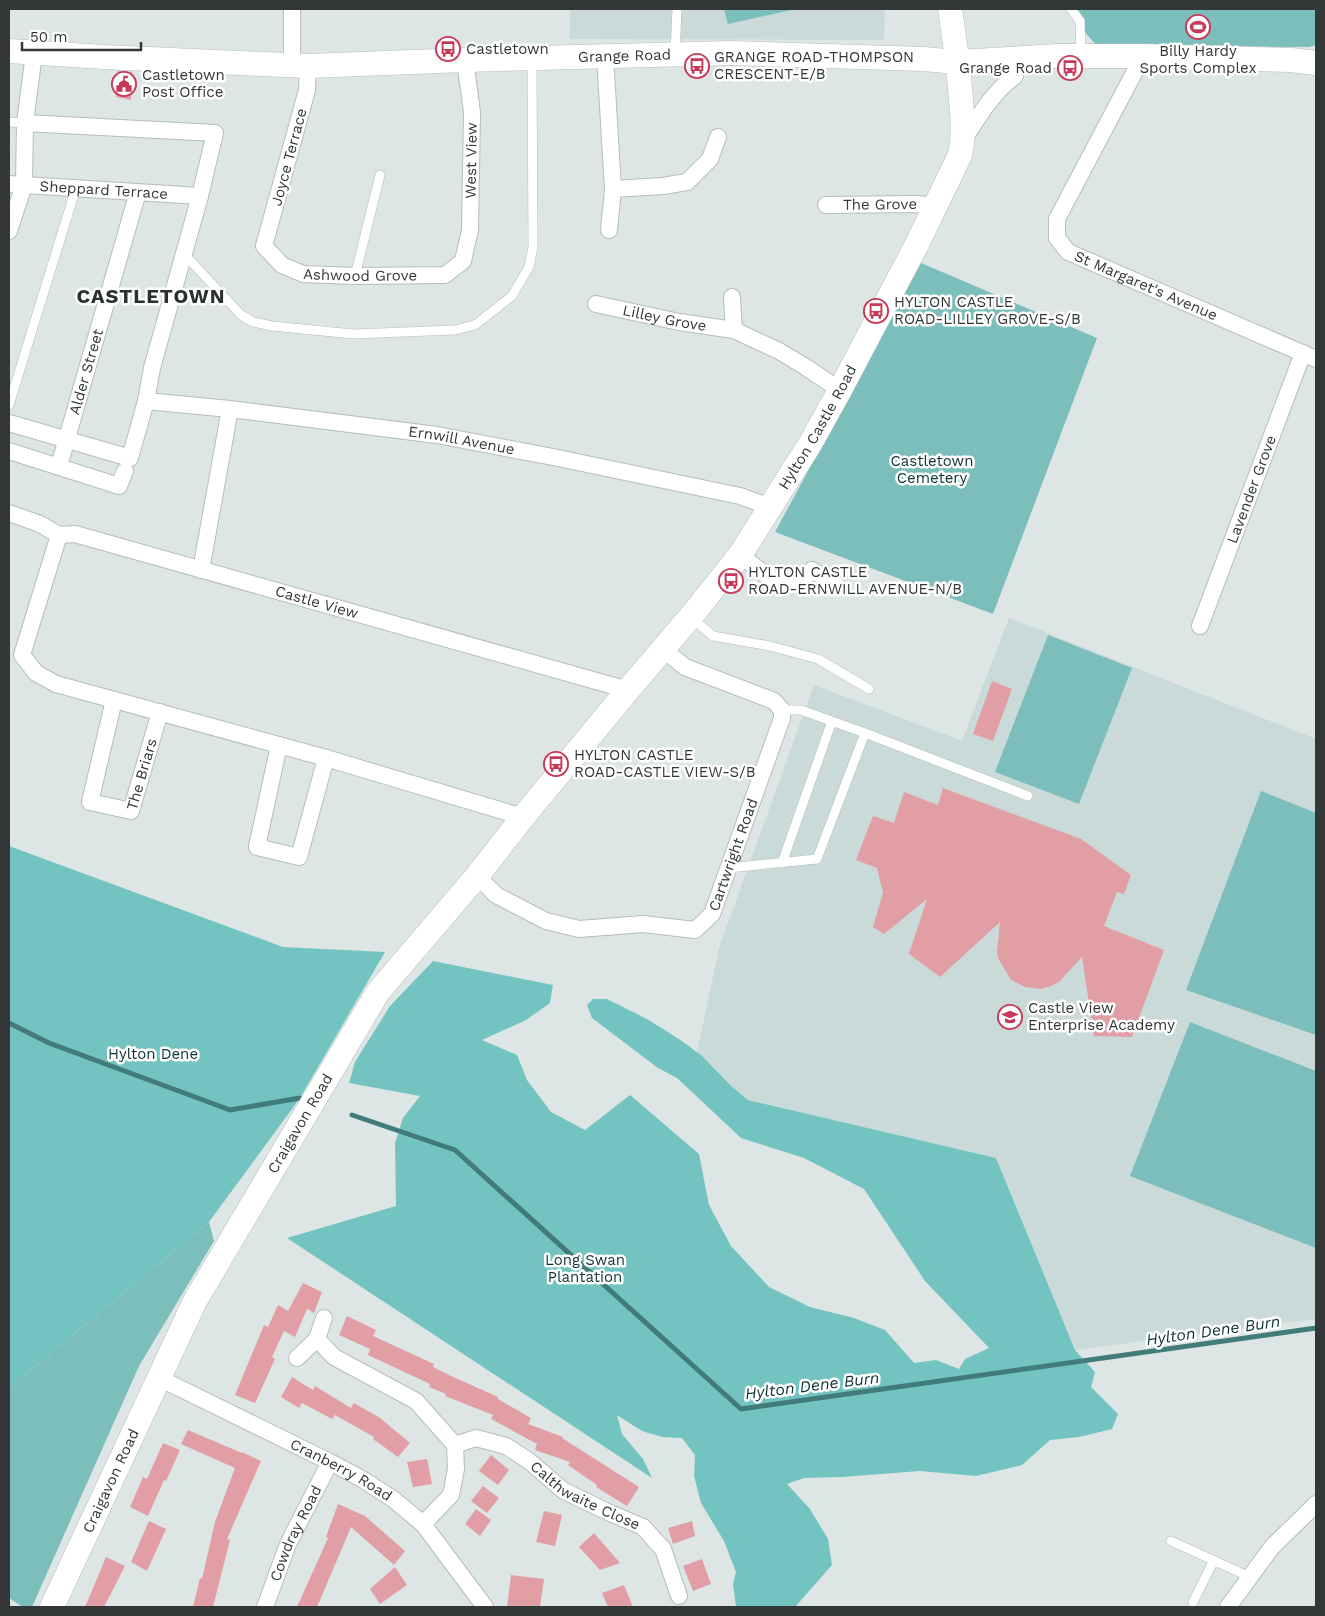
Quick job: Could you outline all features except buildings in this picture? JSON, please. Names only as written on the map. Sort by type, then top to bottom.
[{"type":"street","name":"Joyce Terrace","points":[[264,246],[307,90],[300,65],[292,9]]},
{"type":"street","name":"Hylton Castle Road","points":[[628,690],[740,555],[810,444],[917,244],[960,155],[964,139],[963,121],[958,62],[950,9]]},
{"type":"street","name":"Grange Road","points":[[9,51],[300,65],[731,52],[958,62],[1058,56],[1143,56],[1291,60],[1316,63]]},
{"type":"street","points":[[9,231],[34,53]]},
{"type":"street","points":[[605,56],[613,188],[610,230]]},
{"type":"street","name":"St Margaret's Avenue","points":[[1143,56],[1058,220],[1056,238],[1068,252],[1310,356]]},
{"type":"street","name":"West View","points":[[463,261],[470,230],[472,112],[465,60]]},
{"type":"street","name":"Hylton Castle Road","points":[[964,139],[988,100],[1015,76]]},
{"type":"street","points":[[9,423],[130,458],[215,133],[25,123]]},
{"type":"street","points":[[613,188],[663,186],[687,182],[710,159],[718,137]]},
{"type":"street","name":"Sheppard Terrace","points":[[16,184],[200,196]]},
{"type":"street","name":"Alder Street","points":[[59,466],[138,192]]},
{"type":"street","name":"The Grove","points":[[826,205],[916,204],[935,206]]},
{"type":"street","name":"Ashwood Grove","points":[[264,246],[282,265],[302,274],[355,276],[444,275],[463,261]]},
{"type":"street","points":[[732,296],[734,330]]},
{"type":"street","name":"Lilley Grove","points":[[596,304],[679,322],[734,330],[779,351],[840,390]]},
{"type":"street","name":"Lavender Grove","points":[[1200,626],[1310,356]]},
{"type":"street","name":"Ernwill Avenue","points":[[146,401],[230,409],[437,435],[740,496],[770,507]]},
{"type":"street","points":[[201,570],[230,409]]},
{"type":"street","points":[[9,451],[120,486],[125,471]]},
{"type":"street","name":"Castle View","points":[[9,512],[40,524],[59,535],[75,534],[628,690]]},
{"type":"street","points":[[59,535],[22,655],[36,673],[56,684],[326,758],[524,817]]},
{"type":"street","points":[[740,555],[770,578],[786,584],[801,582],[812,570],[837,585]]},
{"type":"street","points":[[663,649],[686,667],[774,701],[782,710]]},
{"type":"street","name":"Craigavon Road","points":[[52,1607],[195,1301],[378,992],[477,876],[628,690]]},
{"type":"street","name":"The Briars","points":[[114,700],[90,802],[131,811],[160,712]]},
{"type":"street","name":"Cartwright Road","points":[[477,876],[496,895],[546,921],[579,929],[643,924],[695,930],[712,914],[782,718],[782,710]]},
{"type":"street","points":[[279,745],[257,847],[299,857],[326,758]]},
{"type":"street","points":[[297,1358],[317,1339],[324,1318]]},
{"type":"street","points":[[317,1339],[334,1357],[416,1401],[455,1445],[456,1469],[451,1495],[422,1524]]},
{"type":"street","name":"Cranberry Road","points":[[159,1378],[330,1462],[362,1479],[393,1499],[422,1524],[484,1607]]},
{"type":"street","name":"Calthwaite Close","points":[[455,1445],[476,1438],[506,1446],[529,1461],[564,1491],[643,1526],[663,1549],[678,1596]]},
{"type":"street","name":"Cowdray Road","points":[[266,1607],[288,1544],[330,1462]]},
{"type":"street","points":[[1228,1607],[1272,1547],[1316,1504]]},
{"type":"lane","points":[[675,54],[677,9]]},
{"type":"lane","points":[[1070,9],[1080,21],[1082,56]]},
{"type":"lane","points":[[184,254],[241,314],[253,322],[272,326],[353,334],[454,330],[475,325],[512,296],[529,267],[533,247],[532,58]]},
{"type":"lane","points":[[9,122],[25,123]]},
{"type":"lane","points":[[355,276],[380,175]]},
{"type":"lane","points":[[9,405],[76,188]]},
{"type":"lane","points":[[690,617],[713,636],[770,646],[818,659],[870,689]]},
{"type":"lane","points":[[782,710],[800,710],[1028,796]]},
{"type":"lane","points":[[782,862],[832,722]]},
{"type":"lane","points":[[728,868],[817,859],[865,733]]},
{"type":"lane","points":[[1171,1541],[1250,1577]]},
{"type":"lane","points":[[1193,1602],[1214,1560]]},
{"type":"shaded area","points":[[570,9],[885,9],[884,40],[570,39]]},
{"type":"shaded area","name":"Castle View Enterprise Academy","points":[[1009,618],[1316,739],[1316,1319],[1075,1350],[996,1158],[690,1086],[719,948],[814,685],[962,741]]},
{"type":"green space","points":[[724,9],[796,9],[728,24]]},
{"type":"green space","name":"Billy Hardy Sports Complex","points":[[1065,9],[1316,9],[1316,45],[1309,47],[1096,45]]},
{"type":"green space","name":"Castletown Cemetery","points":[[921,263],[1097,338],[993,614],[775,532]]},
{"type":"green space","points":[[1048,635],[1132,668],[1079,804],[995,772]]},
{"type":"green space","points":[[1261,791],[1316,813],[1316,1035],[1186,990]]},
{"type":"green space","name":"Hylton Dene","points":[[9,846],[283,947],[385,952],[300,1098],[209,1222],[9,1388]]},
{"type":"green space","name":"Long Swan Plantation","points":[[433,961],[553,985],[550,1003],[526,1020],[482,1040],[517,1055],[527,1080],[551,1112],[585,1130],[630,1095],[699,1154],[709,1205],[731,1246],[769,1287],[810,1307],[854,1318],[885,1330],[914,1363],[936,1360],[959,1369],[965,1359],[989,1348],[925,1281],[864,1189],[804,1158],[741,1138],[677,1078],[658,1068],[592,1018],[587,1005],[593,999],[607,999],[647,1019],[702,1056],[731,1086],[748,1100],[996,1158],[1075,1350],[1095,1372],[1091,1387],[1118,1414],[1112,1429],[1079,1437],[1050,1440],[1022,1465],[976,1476],[920,1471],[804,1478],[787,1484],[810,1509],[828,1539],[832,1565],[795,1607],[736,1607],[733,1584],[736,1572],[724,1541],[701,1503],[694,1476],[695,1455],[682,1438],[662,1437],[642,1431],[617,1415],[622,1434],[643,1459],[652,1478],[287,1238],[396,1206],[395,1143],[403,1118],[420,1096],[349,1083],[355,1062],[390,1006]]},
{"type":"green space","points":[[1190,1022],[1316,1071],[1316,1248],[1130,1176]]},
{"type":"green space","points":[[209,1222],[214,1241],[139,1366],[32,1607],[23,1607],[9,1598],[9,1388]]},
{"type":"waterway","name":"Hylton Dene Burn","points":[[9,1023],[49,1043],[230,1110],[300,1098]]},
{"type":"waterway","name":"Hylton Dene Burn","points":[[352,1115],[455,1150],[741,1409],[1316,1328]]},
{"type":"place","name":"Billy Hardy Sports Complex","points":[[1198,27]]},
{"type":"place","name":"Castletown","points":[[448,49]]},
{"type":"place","name":"GRANGE ROAD-THOMPSON CRESCENT-E/B","points":[[697,66]]},
{"type":"place","name":"Grange Road","points":[[1070,68]]},
{"type":"place","name":"Castletown Post Office","points":[[124,84]]},
{"type":"place","name":"HYLTON CASTLE ROAD-LILLEY GROVE-S/B","points":[[876,311]]},
{"type":"place","name":"HYLTON CASTLE ROAD-ERNWILL AVENUE-N/B","points":[[731,581]]},
{"type":"place","name":"HYLTON CASTLE ROAD-CASTLE VIEW-S/B","points":[[556,764]]},
{"type":"place","name":"Castle View Enterprise Academy","points":[[1010,1017]]},
{"type":"district","name":"CASTLETOWN","points":[[151,296]]}]
